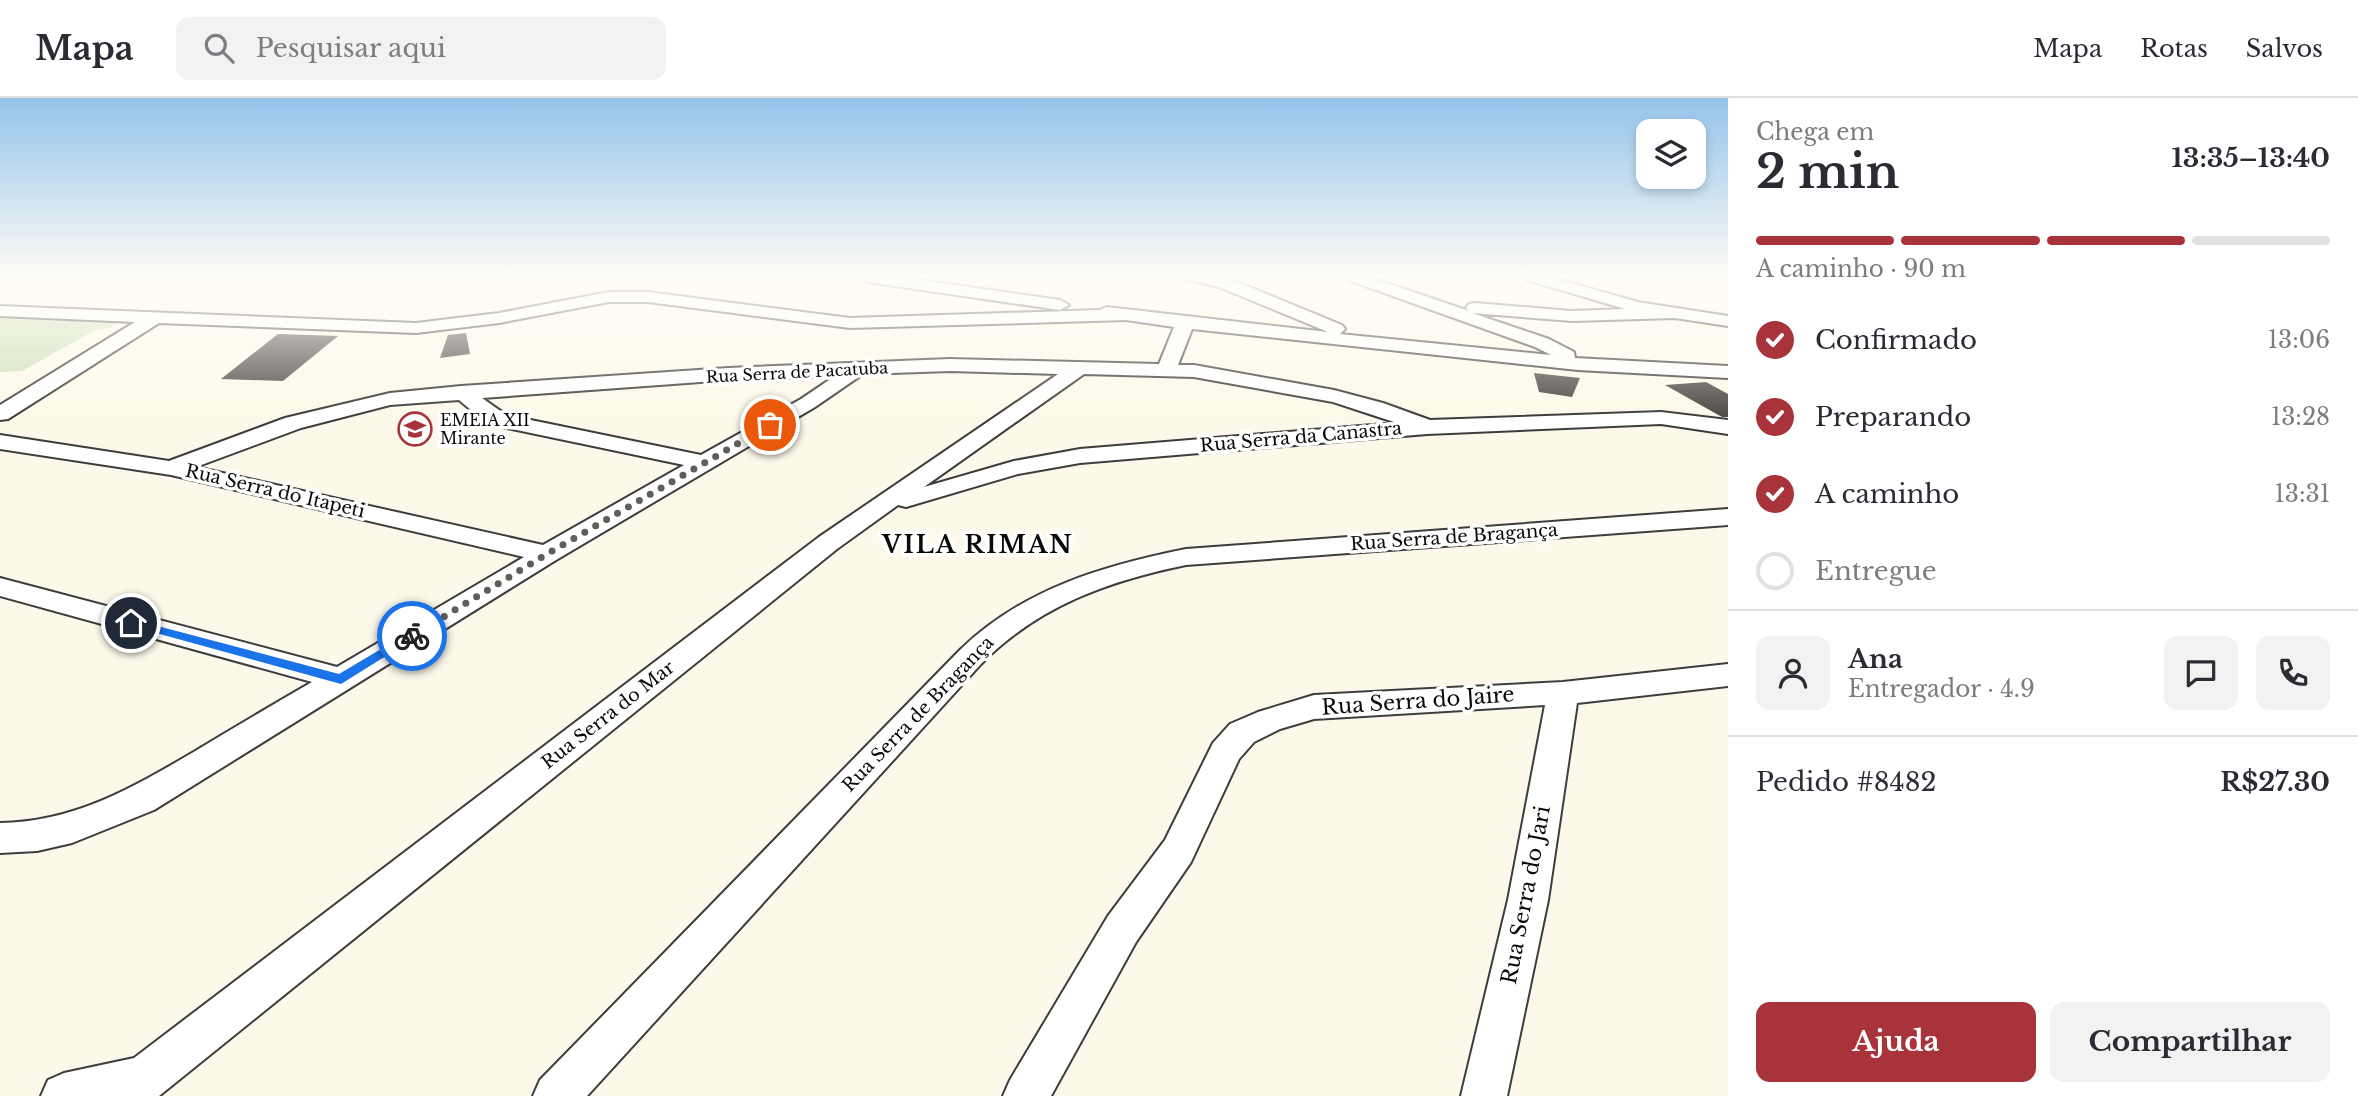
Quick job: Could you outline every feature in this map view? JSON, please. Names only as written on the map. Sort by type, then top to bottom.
[{"type":"street","points":[[0,414],[145,324]]},
{"type":"street","points":[[299,324],[415,328],[454,324]]},
{"type":"street","points":[[1167,369],[1185,324]]},
{"type":"street","points":[[1190,324],[1578,364],[1728,372]]},
{"type":"street","points":[[1320,324],[1364,342]]},
{"type":"street","points":[[1488,324],[1542,343],[1578,364]]},
{"type":"street","name":"Rua Serra de Pacatuba","points":[[171,468],[212,451],[341,409],[390,399],[728,374],[950,365],[1167,369],[1250,379],[1376,407],[1427,427]]},
{"type":"street","name":"Rua Serra do Mar","points":[[64,1096],[134,1087],[828,543],[1081,367]]},
{"type":"street","points":[[0,838],[27,839],[68,831],[141,800],[547,554],[808,403],[859,368]]},
{"type":"street","points":[[1699,372],[1728,387]]},
{"type":"street","points":[[461,392],[491,415],[510,422],[706,463]]},
{"type":"street","name":"Rua Serra da Canastra","points":[[880,508],[1014,468],[1080,456],[1427,427],[1661,418],[1728,427]]},
{"type":"street","name":"Rua Serra do Itapeti","points":[[0,443],[171,468],[547,554]]},
{"type":"street","name":"Rua Serra de Bragança","points":[[556,1096],[932,695],[994,635],[1037,605],[1078,584],[1127,568],[1186,557],[1728,517]]},
{"type":"street","points":[[0,587],[341,679]]},
{"type":"street","name":"Rua Serra do Jaire","points":[[1026,1096],[1122,929],[1178,851],[1225,752],[1242,733],[1269,720],[1314,707],[1563,693],[1728,675]]},
{"type":"street","name":"Rua Serra do Jari","points":[[1484,1096],[1528,900],[1563,693]]},
{"type":"green space","points":[[0,324],[116,324],[110,328],[95,330],[22,371],[0,372]]},
{"type":"building","points":[[466,333],[470,354],[440,358],[448,335]]},
{"type":"building","points":[[278,334],[338,336],[283,381],[221,379]]},
{"type":"building","points":[[1534,373],[1580,378],[1572,397],[1539,392]]},
{"type":"building","points":[[1706,382],[1728,394],[1728,417],[1722,417],[1665,385]]},
{"type":"way so far","points":[[412,636],[770,425]]},
{"type":"place","name":"EMEIA XII Mirante","points":[[415,429]]},
{"type":"district","name":"VILA RIMAN","points":[[978,544]]},
{"type":"route","points":[[131,623],[341,679],[412,636]]}]
